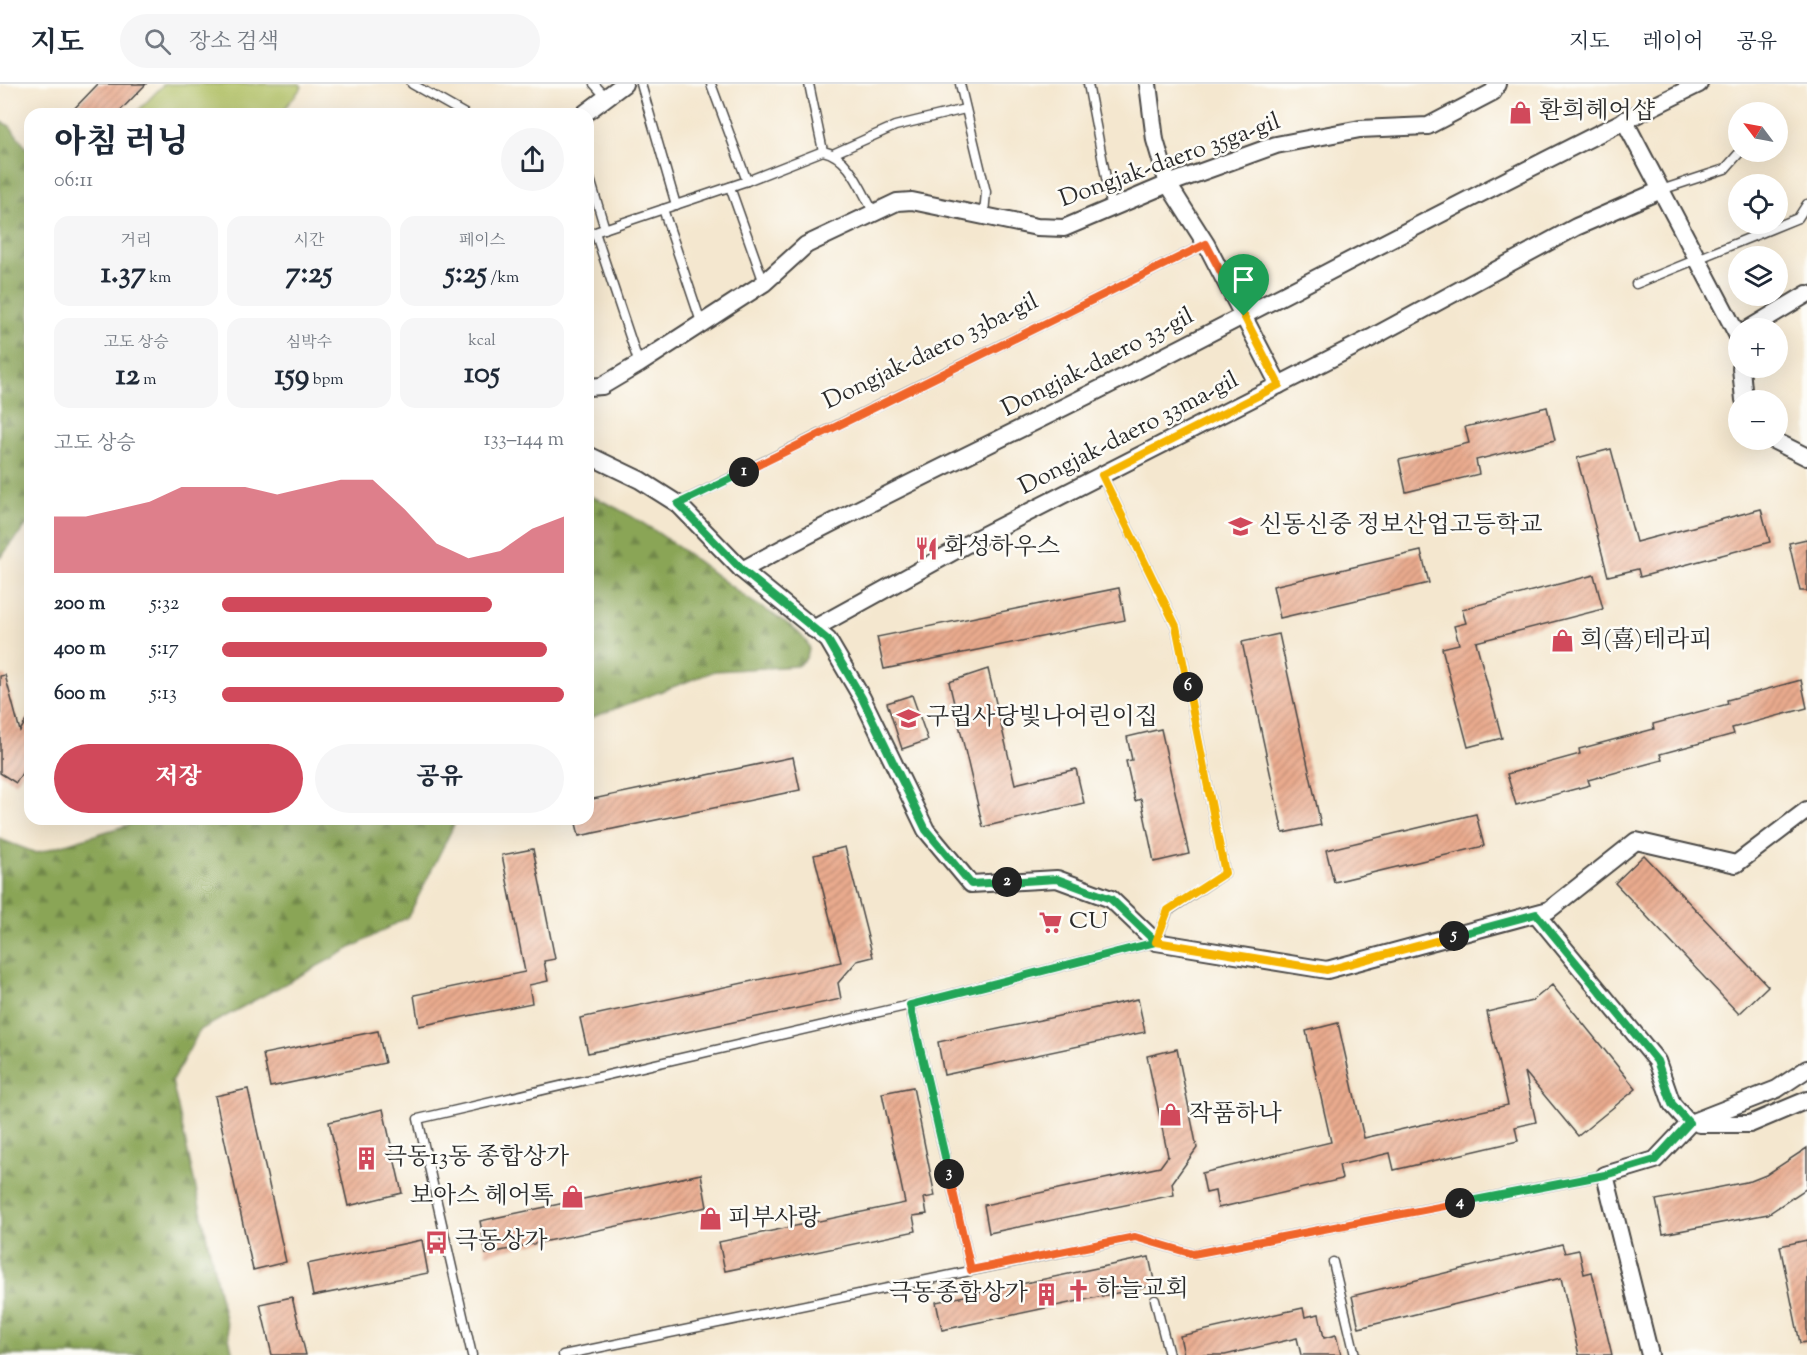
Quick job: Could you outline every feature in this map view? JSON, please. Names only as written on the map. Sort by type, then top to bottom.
[{"type":"street","points":[[592,108],[624,84]]},
{"type":"street","points":[[1148,84],[1155,140],[1168,184],[1206,244],[1279,385]]},
{"type":"street","name":"Dongjak-daero 35ga-gil","points":[[594,387],[602,386],[639,364],[764,283],[806,245],[897,202],[912,201],[984,214],[1037,227],[1064,228],[1168,184],[1276,145],[1360,129],[1428,126],[1493,92],[1497,84]]},
{"type":"street","name":"Dongjak-daero 33-gil","points":[[742,570],[845,514],[1008,436],[1624,120],[1699,84]]},
{"type":"street","points":[[1624,120],[1731,318]]},
{"type":"street","name":"Dongjak-daero 33ma-gil","points":[[813,629],[978,538],[1279,385],[1576,228],[1661,190]]},
{"type":"street","points":[[1769,318],[1807,294]]},
{"type":"street","points":[[1788,448],[1807,457]]},
{"type":"street","points":[[594,457],[640,480],[678,504],[742,570],[828,640],[859,693],[926,830],[971,884],[1057,879],[1111,899],[1156,942],[1327,970],[1549,910],[1636,841],[1736,864],[1807,810]]},
{"type":"street","points":[[1536,914],[1657,1061],[1672,1104],[1689,1123],[1750,1124],[1807,1100]]},
{"type":"street","points":[[1650,1355],[1605,1175],[1655,1160],[1689,1123],[1777,1089],[1807,1069]]},
{"type":"lane","points":[[412,84],[454,108]]},
{"type":"lane","points":[[594,84],[606,97]]},
{"type":"lane","points":[[641,84],[676,205]]},
{"type":"lane","points":[[711,84],[747,181]]},
{"type":"lane","points":[[809,84],[823,151]]},
{"type":"lane","points":[[960,84],[986,192],[984,214]]},
{"type":"lane","points":[[1088,84],[1112,209]]},
{"type":"lane","points":[[639,364],[595,232],[747,181],[823,151],[835,153],[895,126],[965,109]]},
{"type":"lane","points":[[835,153],[844,163],[873,212]]},
{"type":"lane","points":[[1661,190],[1725,169],[1731,162]]},
{"type":"lane","points":[[730,187],[764,283]]},
{"type":"lane","points":[[594,193],[604,229]]},
{"type":"lane","points":[[1636,284],[1798,218],[1807,204]]},
{"type":"lane","points":[[663,209],[701,322]]},
{"type":"lane","name":"Dongjak-daero 33ba-gil","points":[[678,504],[1206,244]]},
{"type":"lane","points":[[472,1355],[418,1119],[910,1005],[1156,942],[1168,910],[1225,873],[1176,626],[1102,475]]},
{"type":"lane","points":[[910,1005],[971,1270]]},
{"type":"lane","points":[[563,1355],[1135,1237],[1193,1254],[1605,1175]]},
{"type":"lane","points":[[1333,1262],[1355,1355]]},
{"type":"lane","points":[[1155,1300],[1169,1355]]},
{"type":"green space","points":[[164,84],[300,84],[302,87],[285,108],[141,108]]},
{"type":"green space","points":[[0,121],[10,126],[24,145],[24,528],[0,558]]},
{"type":"green space","points":[[594,498],[651,528],[747,598],[789,625],[809,646],[805,660],[797,666],[715,671],[594,717]]},
{"type":"green space","points":[[127,825],[454,825],[408,917],[200,1030],[172,1081],[233,1355],[0,1355],[0,839],[36,853]]},
{"type":"building","points":[[98,84],[146,84],[123,108],[75,108]]},
{"type":"building","points":[[1547,407],[1555,440],[1476,460],[1479,474],[1406,492],[1399,460],[1469,443],[1465,427]]},
{"type":"building","points":[[1611,449],[1636,542],[1761,509],[1770,542],[1640,577],[1638,569],[1608,576],[1577,458]]},
{"type":"building","points":[[1807,539],[1807,591],[1800,591],[1789,543]]},
{"type":"building","points":[[1421,551],[1429,583],[1280,618],[1273,586]]},
{"type":"building","points":[[1594,575],[1603,609],[1476,642],[1502,738],[1468,747],[1442,648],[1459,644],[1454,626],[1466,623],[1462,609]]},
{"type":"building","points":[[1119,588],[1125,620],[884,669],[877,637]]},
{"type":"building","points":[[1279,634],[1321,825],[1283,833],[1242,642]]},
{"type":"building","points":[[988,669],[1015,784],[1076,769],[1084,803],[983,827],[949,682]]},
{"type":"building","points":[[5,675],[20,731],[24,724],[24,770],[16,783],[0,773],[0,676]]},
{"type":"building","points":[[1801,680],[1807,708],[1732,728],[1734,734],[1660,754],[1662,760],[1588,780],[1590,785],[1516,805],[1507,774],[1580,754],[1579,749],[1654,729],[1653,724],[1728,704],[1727,700]]},
{"type":"building","points":[[912,695],[928,740],[902,749],[887,703]]},
{"type":"building","points":[[1161,729],[1189,854],[1154,862],[1141,799],[1135,801],[1126,761],[1132,760],[1127,737]]},
{"type":"building","points":[[793,757],[800,790],[579,836],[576,825],[594,825],[594,799]]},
{"type":"building","points":[[1476,814],[1484,846],[1334,882],[1326,850]]},
{"type":"building","points":[[845,847],[873,957],[857,961],[838,983],[841,999],[588,1053],[580,1018],[841,962],[814,855]]},
{"type":"building","points":[[533,849],[555,959],[544,961],[548,981],[529,985],[532,1003],[419,1026],[414,995],[525,972],[502,855]]},
{"type":"building","points":[[1644,855],[1768,986],[1739,1014],[1615,883]]},
{"type":"building","points":[[1552,985],[1636,1089],[1578,1136],[1525,1072],[1536,1122],[1515,1127],[1518,1141],[1394,1170],[1390,1153],[1339,1165],[1342,1179],[1218,1208],[1215,1191],[1206,1193],[1202,1173],[1331,1142],[1306,1031],[1338,1023],[1364,1138],[1508,1105],[1487,1012],[1532,1001]]},
{"type":"building","points":[[1138,999],[1145,1032],[944,1075],[938,1042]]},
{"type":"building","points":[[378,1031],[385,1063],[270,1087],[263,1054]]},
{"type":"building","points":[[1177,1049],[1197,1148],[1172,1183],[1174,1195],[989,1233],[984,1205],[1160,1167],[1168,1156],[1147,1056]]},
{"type":"building","points":[[913,1087],[935,1196],[924,1198],[927,1214],[913,1216],[916,1231],[725,1271],[719,1242],[905,1203],[882,1093]]},
{"type":"building","points":[[248,1089],[286,1262],[253,1270],[215,1096]]},
{"type":"building","name":"극동13동 종합상가","points":[[383,1109],[402,1193],[348,1206],[329,1122]]},
{"type":"building","points":[[1807,1148],[1807,1188],[1768,1214],[1663,1234],[1656,1200],[1751,1181],[1766,1175]]},
{"type":"building","points":[[701,1174],[707,1207],[486,1254],[480,1221]]},
{"type":"building","points":[[422,1240],[428,1273],[313,1296],[307,1264]]},
{"type":"building","points":[[1807,1240],[1807,1342],[1800,1343],[1780,1246]]},
{"type":"building","points":[[1562,1244],[1565,1253],[1579,1250],[1584,1274],[1592,1272],[1612,1355],[1579,1355],[1561,1278],[1359,1328],[1352,1296]]},
{"type":"building","name":"극동종합상가","points":[[1149,1257],[1155,1285],[942,1330],[936,1302]]},
{"type":"building","points":[[292,1297],[306,1355],[272,1355],[260,1304]]},
{"type":"building","points":[[1303,1308],[1305,1317],[1319,1314],[1324,1338],[1336,1335],[1341,1355],[1301,1355],[1297,1338],[1225,1355],[1184,1355],[1180,1336]]},
{"type":"place","name":"환희헤어샵","points":[[1521,112]]},
{"type":"place","name":"신동신중 정보산업고등학교","points":[[1241,526]]},
{"type":"place","name":"화성하우스","points":[[926,548]]},
{"type":"place","name":"희(喜)테라피","points":[[1562,641]]},
{"type":"place","name":"구립사당빛나어린이집","points":[[908,718]]},
{"type":"place","name":"CU","points":[[1051,922]]},
{"type":"place","name":"작품하나","points":[[1171,1115]]},
{"type":"place","name":"극동13동 종합상가","points":[[366,1158]]},
{"type":"place","name":"보아스 헤어톡","points":[[572,1197]]},
{"type":"place","name":"피부사랑","points":[[710,1219]]},
{"type":"place","name":"극동상가","points":[[437,1242]]},
{"type":"place","name":"하늘교회","points":[[1078,1290]]},
{"type":"place","name":"극동종합상가","points":[[1046,1294]]},
{"type":"route","points":[[1244,316],[1206,244],[678,504],[742,570],[828,640],[862,698],[926,830],[971,884],[1057,879],[1111,899],[1156,942],[910,1005],[971,1270],[1135,1237],[1193,1254],[1605,1175],[1655,1160],[1689,1123],[1672,1104],[1657,1061],[1536,914],[1327,970],[1156,942],[1168,910],[1225,873],[1176,626],[1102,475],[1279,385],[1244,316]]}]
